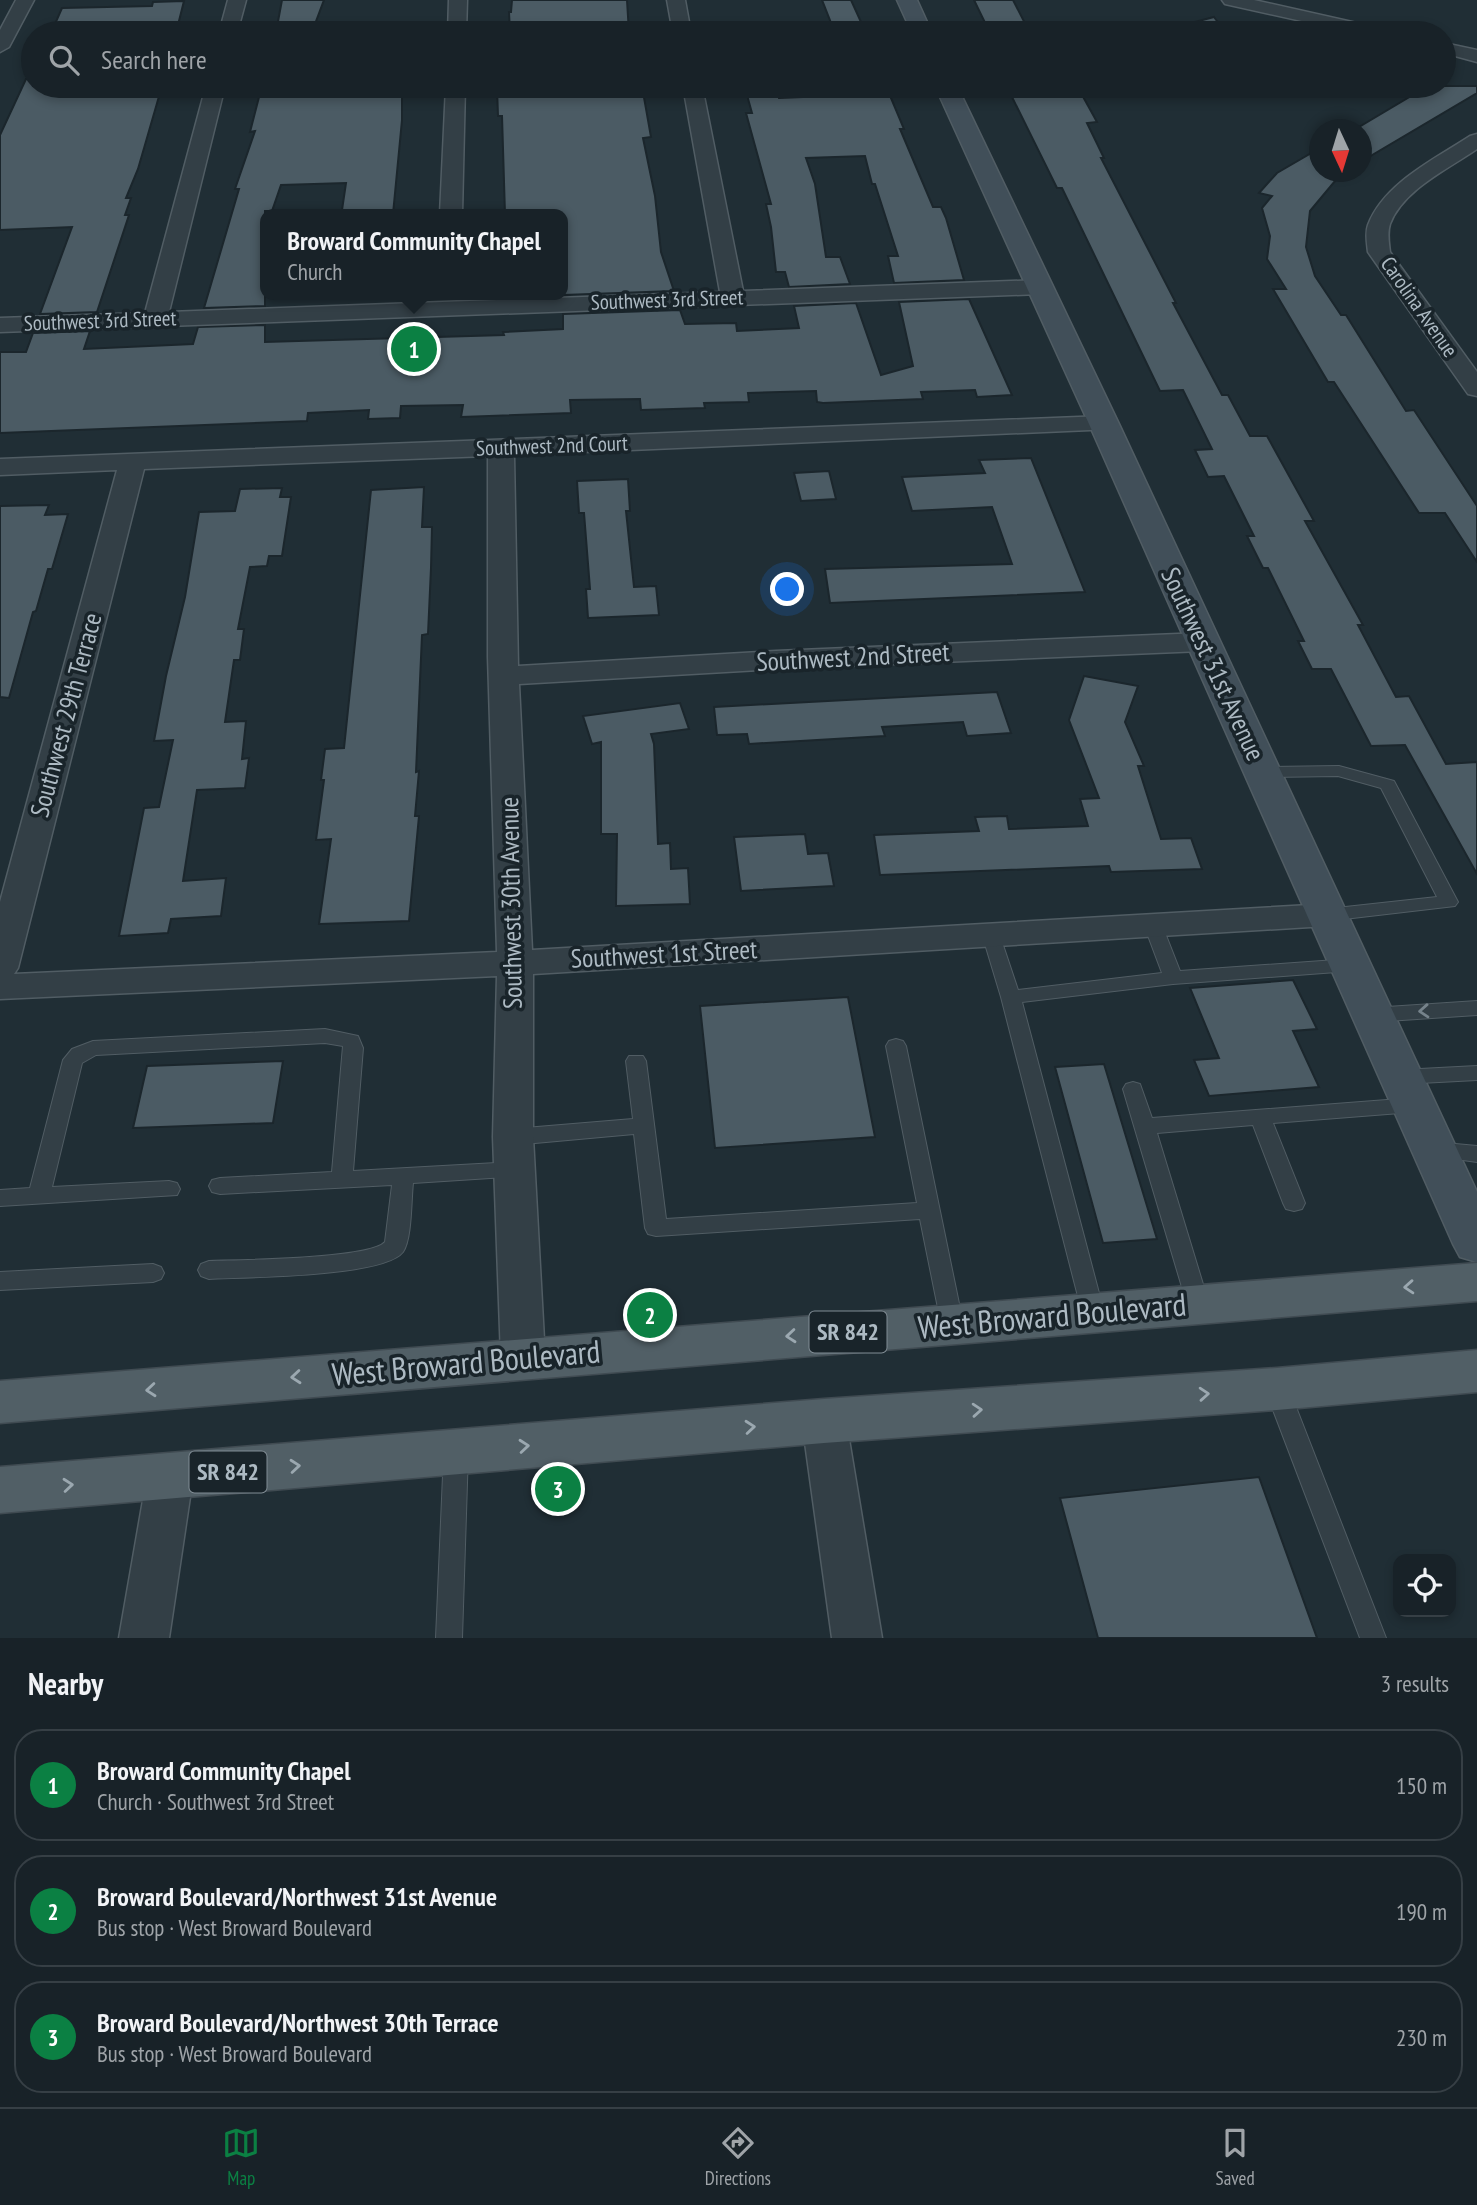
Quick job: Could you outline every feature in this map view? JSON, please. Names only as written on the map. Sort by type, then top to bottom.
[{"type":"main road","points":[[906,0],[916,21]]},
{"type":"main road","name":"Southwest 31st Avenue","points":[[952,98],[1104,424],[1407,1091],[1456,1152],[1477,1244]]},
{"type":"main road","name":"West Broward Boulevard","points":[[0,1402],[1477,1282]]},
{"type":"main road","name":"SR 842","points":[[0,1490],[824,1421],[1277,1389],[1477,1371]]},
{"type":"street","points":[[0,47],[25,0]]},
{"type":"street","points":[[231,21],[237,0]]},
{"type":"street","points":[[457,21],[458,0]]},
{"type":"street","points":[[676,0],[680,21]]},
{"type":"street","points":[[1231,0],[1328,21]]},
{"type":"street","points":[[1297,21],[1324,6]]},
{"type":"street","points":[[1456,51],[1477,55]]},
{"type":"street","points":[[155,319],[212,98]]},
{"type":"street","points":[[451,209],[455,98]]},
{"type":"street","points":[[694,98],[733,298]]},
{"type":"street","name":"Carolina Avenue","points":[[1477,140],[1406,190],[1388,207],[1378,227],[1379,252],[1477,389]]},
{"type":"street","name":"Southwest 3rd Street","points":[[0,325],[448,302],[733,298],[1040,287]]},
{"type":"street","points":[[1445,346],[1477,345]]},
{"type":"street","name":"Southwest 2nd Court","points":[[0,467],[1104,424]]},
{"type":"street","name":"Southwest 30th Avenue","points":[[501,448],[503,666],[515,962],[514,1154],[523,1358]]},
{"type":"street","name":"Southwest 29th Terrace","points":[[0,968],[132,461]]},
{"type":"street","name":"Southwest 2nd Street","points":[[503,666],[789,660],[1199,636]]},
{"type":"street","name":"Southwest 1st Street","points":[[0,987],[515,962],[1328,915]]},
{"type":"street","points":[[824,1421],[857,1638]]},
{"type":"street","points":[[144,1638],[170,1477]]},
{"type":"lane","points":[[1263,772],[1339,771],[1388,785],[1449,902],[1328,915]]},
{"type":"lane","points":[[1153,925],[1173,978]]},
{"type":"lane","points":[[991,934],[1011,997],[1093,1312]]},
{"type":"lane","points":[[1011,997],[1173,978],[1350,965]]},
{"type":"lane","points":[[1372,1014],[1477,1008]]},
{"type":"lane","points":[[39,1196],[74,1060],[79,1054],[93,1048],[326,1036],[351,1041],[353,1048],[342,1180]]},
{"type":"lane","points":[[896,1046],[952,1323]]},
{"type":"lane","points":[[636,1061],[656,1228],[929,1210]]},
{"type":"lane","points":[[1144,1126],[1260,1116],[1407,1091],[1477,1073]]},
{"type":"lane","points":[[1133,1089],[1198,1304]]},
{"type":"lane","points":[[1260,1116],[1294,1203]]},
{"type":"lane","points":[[220,1186],[403,1178],[644,1126]]},
{"type":"lane","points":[[208,1270],[356,1262],[388,1253],[396,1245],[403,1178]]},
{"type":"lane","points":[[0,1198],[169,1189]]},
{"type":"lane","points":[[0,1281],[153,1273]]},
{"type":"lane","points":[[1277,1389],[1373,1638]]},
{"type":"lane","points":[[449,1638],[456,1452]]},
{"type":"building","points":[[282,0],[324,0],[316,21],[278,21]]},
{"type":"building","points":[[512,0],[627,0],[628,21],[509,21]]},
{"type":"building","points":[[822,0],[851,0],[861,21],[830,21]]},
{"type":"building","points":[[974,0],[1013,0],[1024,21],[984,21]]},
{"type":"building","points":[[184,1],[179,21],[56,21],[62,8],[152,6],[153,2]]},
{"type":"building","points":[[1214,17],[1217,21],[1199,21]]},
{"type":"building","points":[[1456,86],[1477,86],[1477,93],[1372,155],[1372,119],[1408,98],[1456,98]]},
{"type":"building","points":[[21,90],[21,98],[159,98],[138,169],[126,198],[131,198],[125,215],[129,215],[97,312],[40,314],[72,227],[0,230],[0,135]]},
{"type":"building","points":[[259,98],[402,98],[393,209],[342,209],[346,183],[281,185],[273,209],[260,209],[260,300],[265,300],[265,306],[204,308],[239,189],[235,189],[255,131],[250,132]]},
{"type":"building","points":[[497,98],[644,98],[651,137],[643,138],[655,196],[661,252],[674,291],[568,295],[568,209],[505,209],[502,116],[498,116]]},
{"type":"building","points":[[748,98],[891,98],[904,129],[900,129],[933,207],[941,207],[946,218],[964,280],[894,283],[888,256],[898,256],[875,184],[872,184],[865,156],[806,158],[815,184],[826,257],[840,257],[850,284],[789,287],[785,272],[776,272],[766,204],[771,204],[746,113],[752,113]]},
{"type":"building","points":[[1012,98],[1084,98],[1097,122],[1087,123],[1104,158],[1101,158],[1176,303],[1173,303],[1222,395],[1228,395],[1250,436],[1267,436],[1314,521],[1305,521],[1363,625],[1358,625],[1396,697],[1409,696],[1446,764],[1477,762],[1477,874],[1405,745],[1371,746],[1331,669],[1312,669],[1298,641],[1304,641],[1268,568],[1263,568],[1247,536],[1254,536],[1224,476],[1208,477],[1195,450],[1212,449],[1183,390],[1160,391],[1062,188],[1057,188]]},
{"type":"building","points":[[1309,154],[1309,182],[1334,182],[1310,211],[1306,247],[1315,276],[1341,315],[1346,315],[1406,411],[1414,410],[1477,506],[1477,562],[1445,513],[1419,513],[1334,382],[1328,382],[1273,289],[1286,289],[1267,259],[1270,236],[1262,208],[1272,196],[1259,193],[1277,173]]},
{"type":"building","points":[[969,299],[1012,395],[977,397],[975,390],[921,392],[923,399],[823,403],[817,402],[816,391],[748,393],[749,402],[704,403],[705,408],[641,410],[640,399],[570,400],[571,413],[461,417],[463,405],[401,406],[400,418],[368,419],[369,410],[308,413],[307,421],[0,433],[0,352],[26,352],[33,333],[90,331],[84,349],[193,344],[198,327],[265,325],[265,342],[504,335],[503,332],[563,329],[563,314],[680,310],[685,324],[736,323],[737,331],[799,328],[794,306],[856,303],[881,375],[913,366],[899,302]]},
{"type":"building","points":[[1031,458],[1085,592],[830,603],[825,569],[1012,564],[992,507],[912,511],[902,477],[985,473],[979,460]]},
{"type":"building","points":[[829,471],[836,499],[801,501],[794,473]]},
{"type":"building","points":[[628,479],[630,511],[626,511],[634,587],[656,586],[659,615],[588,618],[586,589],[590,589],[584,513],[579,513],[577,481]]},
{"type":"building","points":[[424,487],[422,527],[432,527],[431,568],[428,634],[422,635],[416,772],[419,771],[415,816],[419,816],[409,921],[319,924],[331,839],[316,840],[324,780],[321,780],[325,749],[344,748],[371,490]]},
{"type":"building","points":[[282,488],[280,497],[291,497],[282,556],[269,556],[267,566],[250,567],[238,629],[244,629],[240,660],[234,660],[225,722],[246,721],[242,759],[249,758],[245,788],[197,790],[183,881],[226,878],[221,916],[171,919],[168,933],[119,936],[144,808],[159,807],[173,740],[154,741],[185,597],[199,512],[235,511],[240,489]]},
{"type":"building","points":[[49,505],[45,515],[68,514],[52,569],[48,569],[36,611],[33,612],[9,698],[0,697],[0,506]]},
{"type":"building","points":[[1084,676],[1138,686],[1125,722],[1144,766],[1138,766],[1161,839],[1191,838],[1202,869],[1111,872],[1109,866],[880,875],[874,835],[979,831],[975,817],[1007,816],[1009,829],[1088,826],[1080,799],[1099,798],[1069,720]]},
{"type":"building","points":[[997,692],[1011,733],[967,736],[963,722],[882,727],[885,736],[749,744],[747,734],[717,735],[714,707]]},
{"type":"building","points":[[680,703],[689,729],[651,734],[654,744],[658,844],[670,843],[671,869],[688,868],[690,904],[616,906],[617,834],[601,834],[601,742],[592,744],[583,716]]},
{"type":"building","points":[[805,834],[808,854],[828,853],[834,886],[741,891],[734,837]]},
{"type":"building","points":[[1293,980],[1317,1029],[1293,1031],[1319,1087],[1209,1096],[1194,1060],[1219,1058],[1190,988]]},
{"type":"building","points":[[848,997],[875,1137],[715,1148],[700,1006]]},
{"type":"building","points":[[283,1061],[273,1123],[133,1128],[147,1066]]},
{"type":"building","points":[[1104,1064],[1157,1239],[1103,1243],[1055,1067]]},
{"type":"building","points":[[1259,1477],[1317,1638],[1098,1638],[1060,1498]]},
{"type":"place","name":"Broward Community Chapel","points":[[414,349]]},
{"type":"place","name":"Broward Boulevard/Northwest 31st Avenue","points":[[650,1315]]},
{"type":"place","name":"Broward Boulevard/Northwest 30th Terrace","points":[[558,1489]]}]
